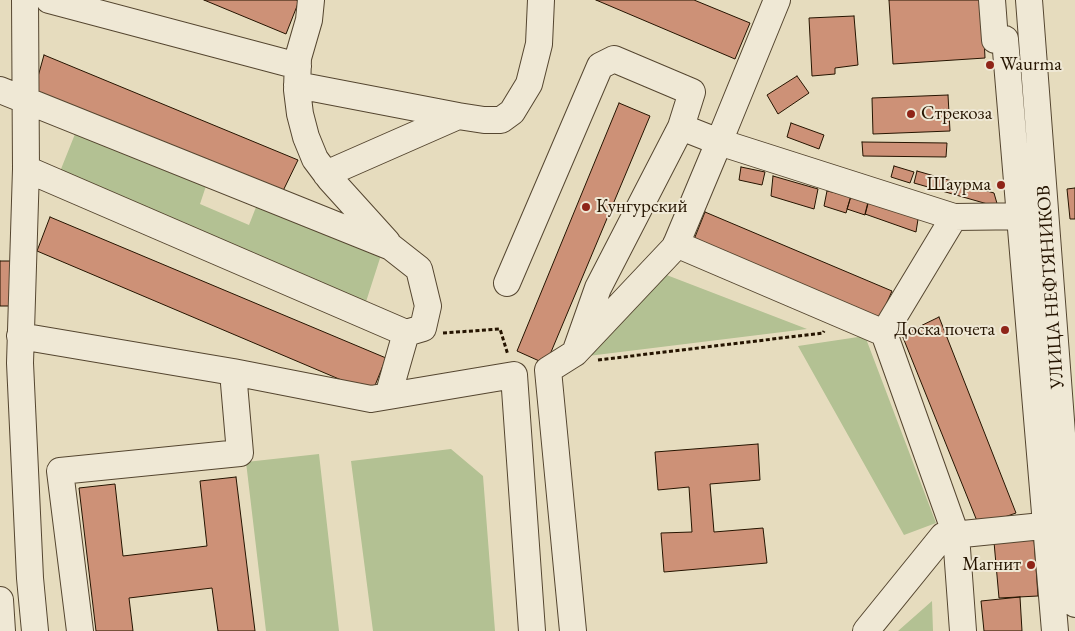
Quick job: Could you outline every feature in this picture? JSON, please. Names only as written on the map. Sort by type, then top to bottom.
[{"type":"street","points":[[25,0],[24,100],[26,169],[20,363],[29,559],[35,631]]},
{"type":"street","points":[[49,0],[297,75],[458,116],[484,120],[501,120],[512,112],[529,84],[539,44],[541,0]]},
{"type":"street","points":[[26,169],[406,333],[423,328],[428,306],[419,269],[391,246],[326,174],[315,159],[306,137],[300,114],[297,75],[311,0]]},
{"type":"street","points":[[992,0],[995,40],[1005,40],[1020,216],[1057,525],[1055,631]]},
{"type":"street","name":"УЛИЦА НЕФТЯНИКОВ","points":[[1029,0],[1045,216],[1065,350],[1057,525],[1075,604]]},
{"type":"street","points":[[573,631],[548,370],[585,357],[676,244],[719,142],[769,3]]},
{"type":"street","points":[[507,283],[600,66],[614,59],[692,92],[681,127],[598,288],[585,357]]},
{"type":"street","points":[[0,90],[391,246]]},
{"type":"street","points":[[326,174],[458,116]]},
{"type":"street","points":[[681,127],[719,142],[954,216],[1045,216]]},
{"type":"street","points":[[884,332],[954,216]]},
{"type":"street","points":[[676,244],[884,332],[956,535],[963,631]]},
{"type":"street","points":[[388,396],[406,333]]},
{"type":"street","points":[[20,336],[233,372],[371,399],[514,375],[532,631]]},
{"type":"street","points":[[80,631],[60,471],[240,453],[233,372]]},
{"type":"street","points":[[866,631],[943,536],[1057,525]]},
{"type":"street","points":[[0,600],[2,631]]},
{"type":"path","points":[[585,357],[823,333],[835,312]]},
{"type":"path","points":[[406,333],[422,335],[500,329],[514,375]]},
{"type":"green space","points":[[77,129],[207,183],[200,204],[249,225],[258,202],[382,252],[364,308],[57,179]]},
{"type":"green space","points":[[664,274],[807,329],[588,356]]},
{"type":"green space","points":[[865,336],[936,523],[904,535],[798,346]]},
{"type":"green space","points":[[451,449],[483,476],[495,631],[373,631],[351,461]]},
{"type":"green space","points":[[319,454],[339,631],[266,631],[246,462]]},
{"type":"green space","points":[[932,601],[933,631],[898,631]]},
{"type":"building","points":[[204,0],[296,0],[299,1],[286,34]]},
{"type":"building","points":[[596,0],[694,0],[750,23],[735,59]]},
{"type":"building","points":[[889,0],[982,0],[985,58],[893,64]]},
{"type":"building","points":[[854,16],[858,65],[835,68],[835,74],[812,76],[809,18]]},
{"type":"building","points":[[44,55],[298,160],[282,193],[34,91]]},
{"type":"building","points":[[797,76],[809,93],[778,114],[767,95]]},
{"type":"building","name":"Стрекоза","points":[[948,95],[950,131],[873,134],[872,98]]},
{"type":"building","points":[[619,103],[650,116],[546,364],[517,351]]},
{"type":"building","points":[[791,123],[824,135],[819,149],[787,137]]},
{"type":"building","points":[[862,142],[947,143],[946,157],[863,156]]},
{"type":"building","points":[[894,166],[914,172],[910,183],[891,177]]},
{"type":"building","points":[[741,167],[765,172],[762,185],[739,180]]},
{"type":"building","points":[[917,171],[994,193],[998,207],[914,183]]},
{"type":"building","points":[[773,176],[818,189],[814,209],[771,196]]},
{"type":"building","points":[[1075,188],[1075,219],[1070,219],[1067,189]]},
{"type":"building","points":[[827,191],[851,196],[846,213],[824,206]]},
{"type":"building","points":[[851,196],[869,200],[865,215],[847,209]]},
{"type":"building","points":[[869,198],[919,213],[916,232],[865,214]]},
{"type":"building","points":[[705,212],[892,291],[876,327],[691,247]]},
{"type":"building","points":[[50,217],[386,358],[372,393],[37,251]]},
{"type":"building","points":[[0,261],[17,261],[17,306],[0,306]]},
{"type":"building","points":[[939,317],[1016,513],[979,526],[902,335]]},
{"type":"building","points":[[758,444],[760,480],[710,484],[714,532],[763,528],[767,563],[664,572],[661,533],[692,532],[689,487],[658,490],[655,452]]},
{"type":"building","points":[[236,477],[255,631],[218,631],[212,588],[129,598],[133,631],[96,631],[79,488],[115,484],[123,556],[207,546],[200,481]]},
{"type":"building","points":[[1034,539],[1038,596],[999,598],[994,542]]},
{"type":"building","points":[[1020,597],[1022,631],[984,631],[981,601]]},
{"type":"place","name":"Waurma","points":[[990,65]]},
{"type":"place","name":"Стрекоза","points":[[911,114]]},
{"type":"place","name":"Шаурма","points":[[1001,185]]},
{"type":"place","name":"Кунгурский","points":[[586,207]]},
{"type":"place","name":"Доска почета","points":[[1005,330]]},
{"type":"place","name":"Магнит","points":[[1031,565]]}]
